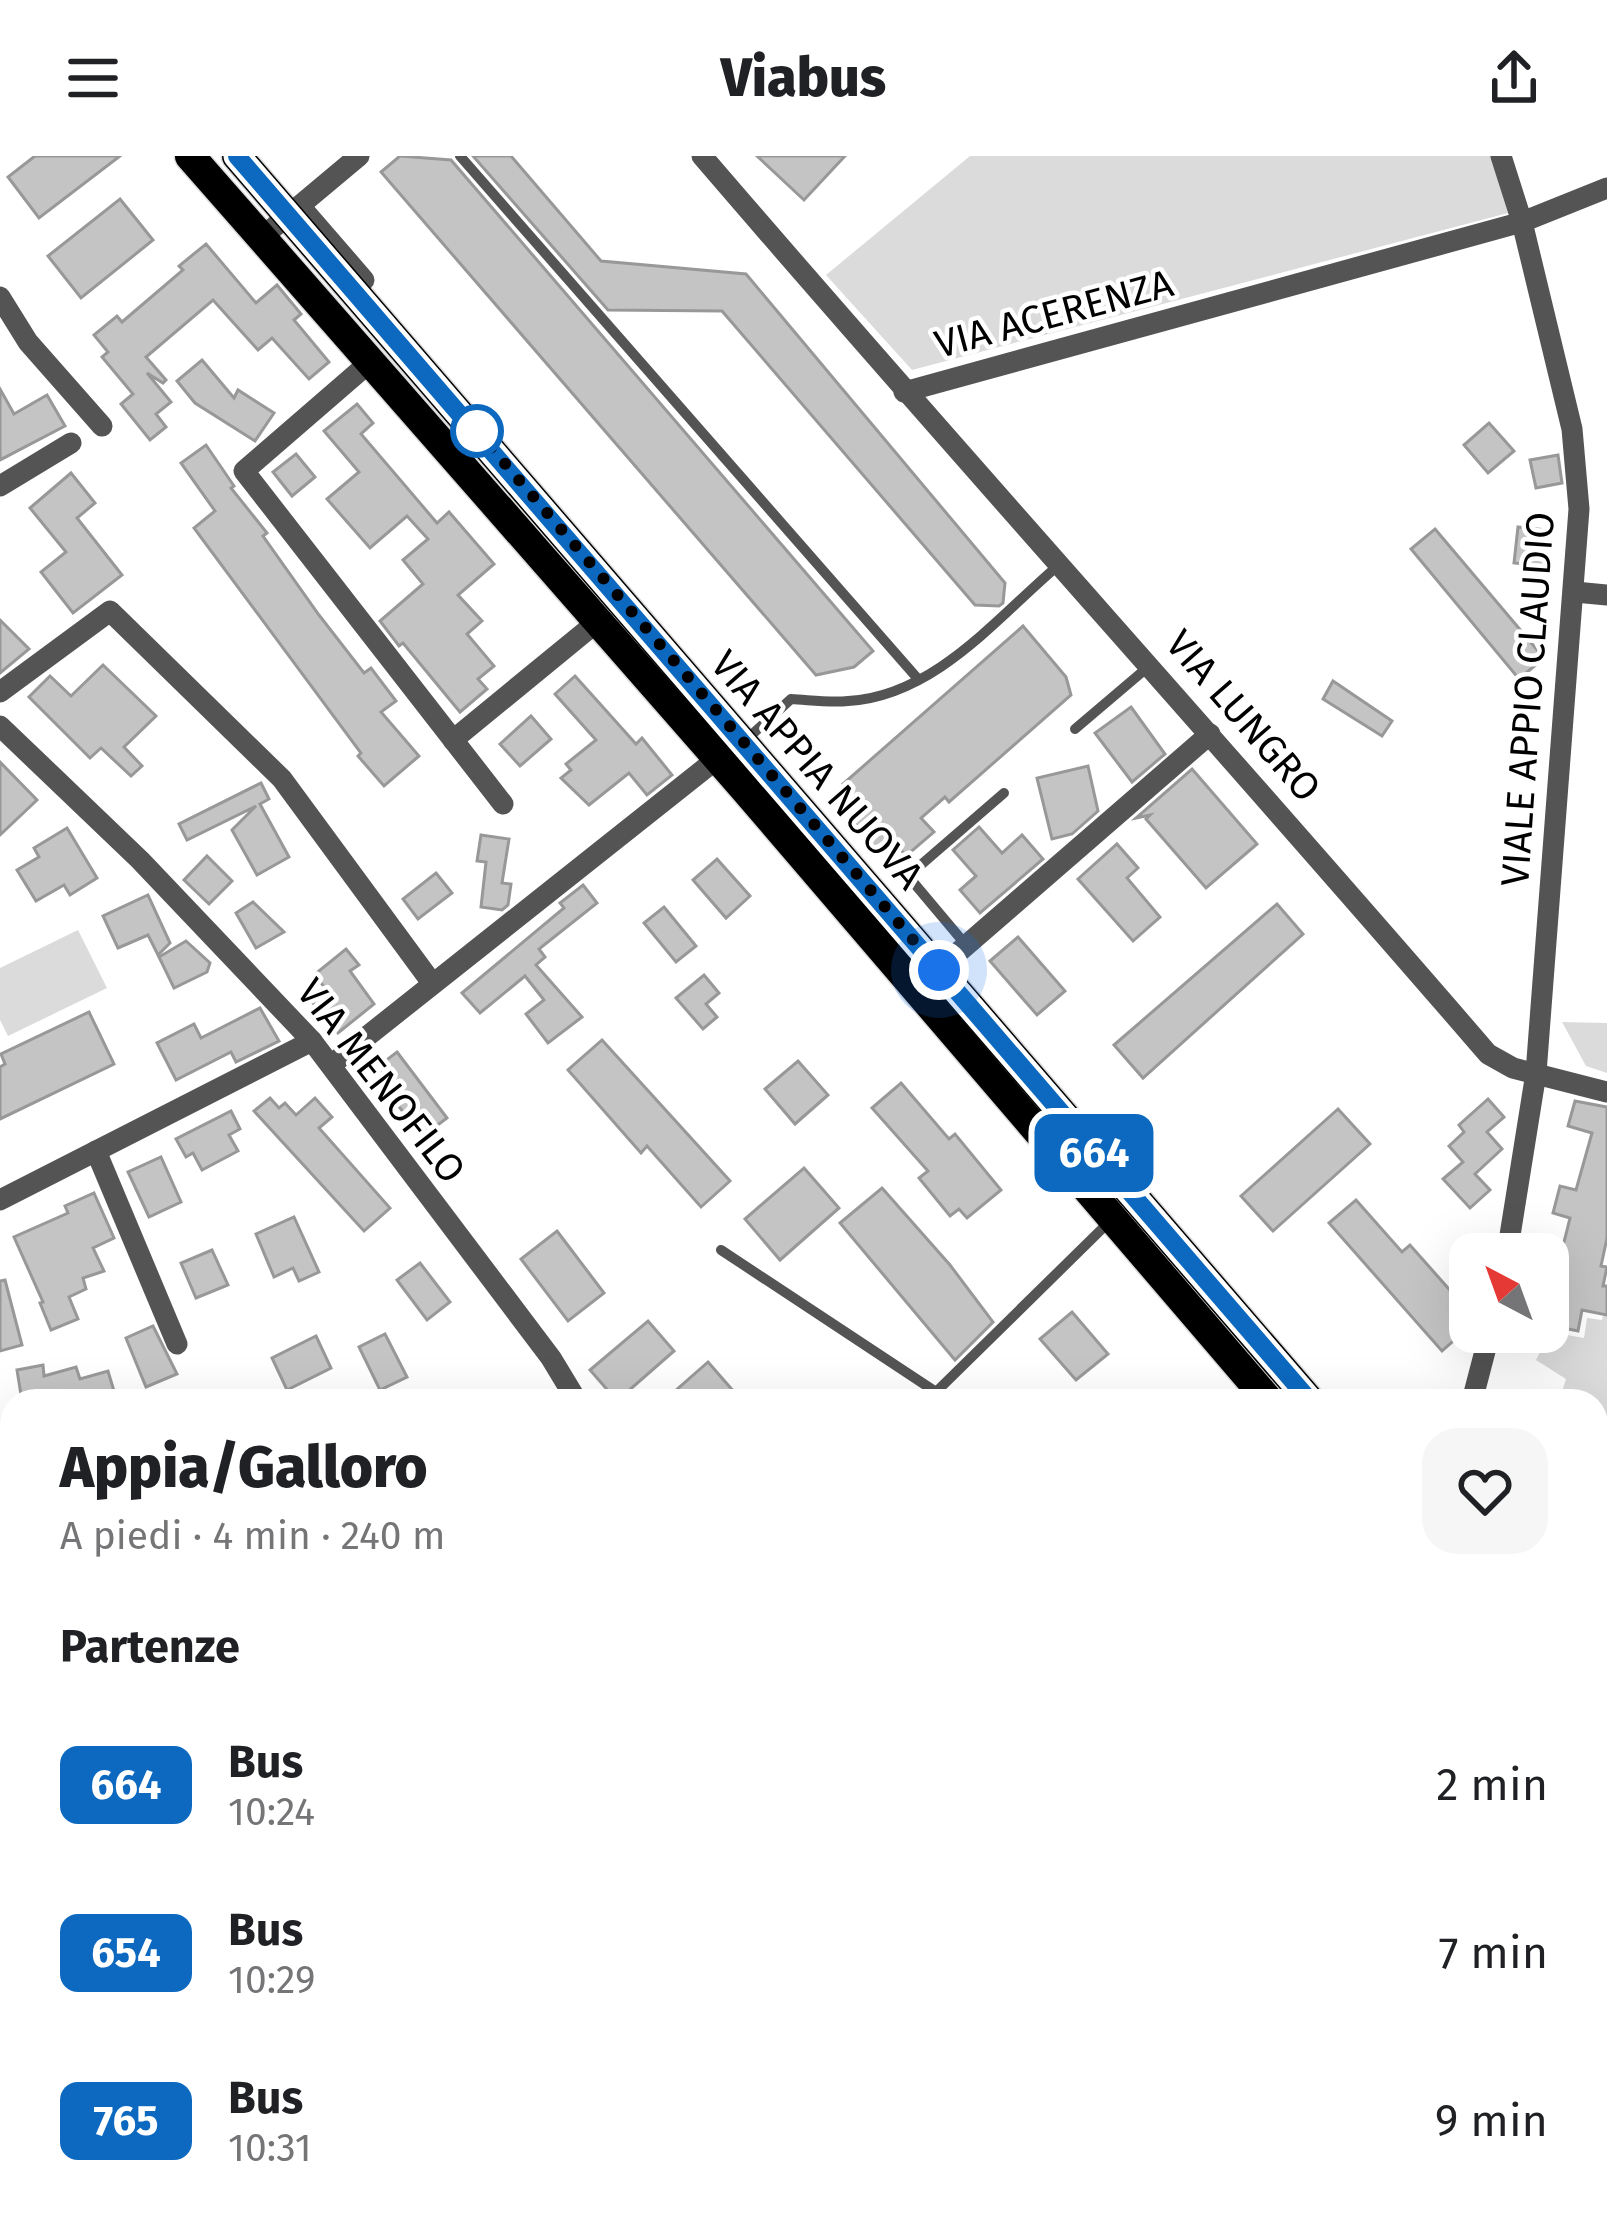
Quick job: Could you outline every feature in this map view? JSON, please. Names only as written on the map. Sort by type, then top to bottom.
[{"type":"main road","name":"VIA APPIA NUOVA","points":[[190,156],[597,622],[730,751],[1299,1389]]},
{"type":"main road","name":"VIA APPIA NUOVA","points":[[237,156],[294,211],[1112,1219],[1259,1389]]},
{"type":"street","points":[[261,238],[359,156]]},
{"type":"street","name":"VIA ACERENZA","points":[[702,156],[904,392],[1522,222],[1607,188]]},
{"type":"street","name":"VIALE APPIO CLAUDIO","points":[[1502,156],[1575,448],[1579,509],[1536,1073],[1510,1233]]},
{"type":"street","points":[[0,297],[28,342],[102,426]]},
{"type":"street","points":[[370,362],[244,471],[502,803]]},
{"type":"street","name":"VIA LUNGRO","points":[[904,392],[1151,665],[1488,1054],[1513,1068],[1607,1092]]},
{"type":"street","points":[[0,486],[70,443]]},
{"type":"street","points":[[1575,592],[1607,595]]},
{"type":"street","points":[[0,692],[110,611],[282,779],[432,983]]},
{"type":"street","points":[[453,740],[597,622]]},
{"type":"street","name":"VIA MENOFILO","points":[[0,726],[140,860],[312,1041],[570,1389]]},
{"type":"street","points":[[960,950],[1210,734]]},
{"type":"street","points":[[331,1065],[730,751]]},
{"type":"street","points":[[0,1200],[312,1041]]},
{"type":"street","points":[[96,1151],[177,1344]]},
{"type":"street","points":[[1475,1389],[1485,1353]]},
{"type":"lane","points":[[460,156],[918,680]]},
{"type":"lane","points":[[730,751],[791,699],[852,701],[918,680],[992,627],[1060,563]]},
{"type":"lane","points":[[1075,729],[1151,665]]},
{"type":"lane","points":[[960,950],[908,876],[1004,793]]},
{"type":"lane","points":[[939,1389],[1112,1219]]},
{"type":"lane","points":[[722,1250],[931,1389]]},
{"type":"shaded area","points":[[970,156],[1491,156],[1508,213],[912,370],[826,275]]},
{"type":"shaded area","points":[[78,930],[107,988],[8,1036],[0,1020],[0,968]]},
{"type":"shaded area","points":[[1562,1022],[1607,1023],[1607,1073],[1586,1066]]},
{"type":"shaded area","points":[[1607,1300],[1607,1389],[1563,1389],[1566,1379],[1536,1360],[1540,1353],[1569,1353],[1569,1335],[1584,1338],[1587,1318],[1602,1320]]},
{"type":"building","points":[[35,156],[120,156],[39,218],[8,177]]},
{"type":"building","points":[[400,156],[451,160],[873,651],[854,667],[816,675],[381,172]]},
{"type":"building","points":[[473,156],[511,156],[601,261],[746,274],[1005,583],[1003,603],[975,605],[722,311],[608,310]]},
{"type":"building","points":[[757,156],[845,156],[804,200]]},
{"type":"building","points":[[120,199],[153,240],[81,298],[48,256]]},
{"type":"building","points":[[206,244],[256,303],[277,285],[301,314],[294,320],[329,362],[309,379],[272,338],[258,350],[213,300],[146,357],[166,380],[163,383],[147,373],[171,402],[156,414],[166,427],[150,440],[121,404],[133,394],[102,357],[108,352],[94,335],[117,316],[122,322]]},
{"type":"building","points":[[202,360],[234,398],[238,390],[274,413],[255,441],[195,403],[177,381]]},
{"type":"building","points":[[0,389],[14,414],[47,395],[65,426],[0,460]]},
{"type":"building","points":[[357,404],[373,423],[361,434],[437,523],[449,512],[494,564],[458,595],[482,621],[467,634],[494,666],[478,679],[487,689],[460,712],[380,621],[423,584],[403,560],[428,539],[407,516],[370,548],[327,499],[359,472],[324,431]]},
{"type":"building","points":[[1489,423],[1514,451],[1488,473],[1464,445]]},
{"type":"building","points":[[206,445],[319,615],[364,673],[371,668],[396,701],[381,712],[419,756],[384,786],[194,528],[215,511],[181,463]]},
{"type":"building","points":[[296,454],[315,477],[292,496],[273,472]]},
{"type":"building","points":[[1558,455],[1562,483],[1536,488],[1530,460]]},
{"type":"building","points":[[71,473],[95,503],[77,518],[122,575],[73,613],[41,572],[66,552],[30,508]]},
{"type":"building","points":[[1518,527],[1547,530],[1544,566],[1514,563]]},
{"type":"building","points":[[1435,529],[1544,658],[1519,679],[1411,549]]},
{"type":"building","points":[[0,620],[29,649],[0,673]]},
{"type":"building","points":[[1023,626],[1066,677],[1071,695],[949,802],[945,797],[921,818],[934,832],[906,856],[894,842],[881,854],[849,817],[862,806],[843,784]]},
{"type":"building","points":[[103,665],[156,716],[124,747],[142,766],[131,776],[101,748],[90,758],[29,697],[50,676],[71,696]]},
{"type":"building","points":[[575,676],[636,744],[642,738],[672,775],[647,795],[629,773],[589,805],[561,778],[571,770],[566,764],[596,740],[555,694]]},
{"type":"building","points":[[1333,681],[1392,721],[1382,736],[1323,699]]},
{"type":"building","points":[[1131,707],[1165,754],[1132,782],[1095,733]]},
{"type":"building","points":[[531,716],[551,739],[520,766],[500,744]]},
{"type":"building","points":[[0,762],[37,800],[0,835]]},
{"type":"building","points":[[1088,766],[1098,811],[1072,834],[1052,839],[1037,778]]},
{"type":"building","points":[[1192,769],[1257,844],[1206,888],[1146,819],[1150,815],[1136,818]]},
{"type":"building","points":[[261,783],[269,799],[260,804],[289,857],[257,875],[232,830],[256,806],[187,840],[179,824]]},
{"type":"building","points":[[979,827],[1002,853],[1022,835],[1043,859],[980,913],[960,890],[976,876],[953,850]]},
{"type":"building","points":[[67,828],[97,878],[70,895],[64,885],[36,901],[17,870],[39,857],[34,848]]},
{"type":"building","points":[[481,835],[509,839],[502,883],[511,884],[508,905],[502,910],[481,907],[486,862],[477,861]]},
{"type":"building","points":[[1117,844],[1138,868],[1127,878],[1160,917],[1133,941],[1078,879]]},
{"type":"building","points":[[207,856],[232,881],[209,904],[184,880]]},
{"type":"building","points":[[717,859],[750,896],[726,918],[693,880]]},
{"type":"building","points":[[436,873],[452,893],[418,919],[403,899]]},
{"type":"building","points":[[583,885],[597,903],[539,949],[545,957],[536,965],[582,1017],[548,1043],[526,1014],[544,1000],[525,976],[480,1013],[462,993],[564,908],[560,903]]},
{"type":"building","points":[[148,895],[170,943],[158,955],[148,935],[118,948],[103,916]]},
{"type":"building","points":[[253,902],[284,932],[256,948],[236,913]]},
{"type":"building","points":[[1277,904],[1303,934],[1143,1078],[1114,1045]]},
{"type":"building","points":[[664,907],[696,946],[676,962],[644,923]]},
{"type":"building","points":[[1018,937],[1065,991],[1037,1015],[990,961]]},
{"type":"building","points":[[186,941],[210,963],[207,972],[174,988],[159,957]]},
{"type":"building","points":[[346,949],[359,965],[350,971],[374,1004],[338,1033],[312,1002],[327,990],[314,975]]},
{"type":"building","points":[[704,975],[719,993],[706,1004],[717,1017],[703,1029],[676,998]]},
{"type":"building","points":[[260,1008],[279,1041],[236,1062],[231,1052],[176,1080],[157,1043],[194,1024],[201,1038]]},
{"type":"building","points":[[89,1012],[114,1064],[0,1119],[0,1067],[5,1064],[1,1054]]},
{"type":"building","points":[[602,1040],[730,1181],[701,1207],[647,1146],[641,1153],[568,1070]]},
{"type":"building","points":[[397,1052],[447,1118],[422,1137],[372,1071]]},
{"type":"building","points":[[798,1061],[828,1095],[795,1124],[765,1089]]},
{"type":"building","points":[[901,1083],[949,1139],[955,1134],[1001,1190],[967,1218],[959,1209],[950,1216],[919,1178],[928,1171],[872,1108]]},
{"type":"building","points":[[270,1098],[279,1108],[285,1103],[296,1115],[315,1098],[332,1117],[319,1128],[390,1208],[364,1231],[254,1111]]},
{"type":"building","points":[[1488,1099],[1504,1117],[1487,1132],[1502,1149],[1475,1174],[1490,1190],[1470,1208],[1443,1179],[1463,1162],[1449,1146],[1464,1132],[1459,1125]]},
{"type":"building","points":[[1575,1101],[1607,1107],[1607,1238],[1601,1266],[1607,1267],[1603,1286],[1607,1286],[1607,1315],[1582,1310],[1578,1331],[1569,1329],[1566,1233],[1570,1218],[1553,1213],[1560,1186],[1576,1190],[1592,1133],[1568,1126]]},
{"type":"building","points":[[1338,1109],[1370,1144],[1273,1231],[1241,1196]]},
{"type":"building","points":[[231,1111],[240,1129],[229,1135],[238,1151],[202,1170],[193,1153],[186,1157],[176,1139]]},
{"type":"building","points":[[161,1157],[181,1202],[149,1217],[128,1172]]},
{"type":"building","points":[[804,1168],[839,1208],[780,1260],[745,1219]]},
{"type":"building","points":[[882,1188],[993,1322],[955,1360],[840,1223]]},
{"type":"building","points":[[94,1193],[114,1238],[93,1248],[104,1271],[83,1278],[86,1289],[69,1297],[78,1319],[51,1330],[14,1237],[68,1213],[65,1206]]},
{"type":"building","points":[[1356,1200],[1402,1252],[1410,1245],[1449,1289],[1449,1345],[1442,1351],[1329,1223]]},
{"type":"building","points":[[294,1217],[319,1272],[299,1281],[293,1268],[274,1277],[256,1234]]},
{"type":"building","points":[[557,1231],[604,1293],[568,1321],[521,1259]]},
{"type":"building","points":[[212,1250],[228,1285],[196,1298],[181,1263]]},
{"type":"building","points":[[420,1263],[450,1302],[427,1320],[397,1280]]},
{"type":"building","points":[[5,1280],[22,1345],[0,1351],[0,1281]]},
{"type":"building","points":[[1072,1312],[1108,1354],[1076,1380],[1040,1339]]},
{"type":"building","points":[[648,1321],[674,1351],[631,1389],[607,1389],[590,1370]]},
{"type":"building","points":[[153,1326],[177,1374],[146,1387],[126,1338]]},
{"type":"building","points":[[385,1334],[407,1377],[380,1389],[359,1347]]},
{"type":"building","points":[[316,1336],[331,1368],[287,1389],[272,1358]]},
{"type":"building","points":[[708,1362],[732,1389],[677,1389]]},
{"type":"building","points":[[43,1365],[44,1376],[76,1367],[80,1379],[108,1371],[113,1389],[20,1389],[17,1370]]},
{"type":"bus line","name":"664","points":[[237,156],[1299,1389]]},
{"type":"route","points":[[477,431],[939,970]]}]
